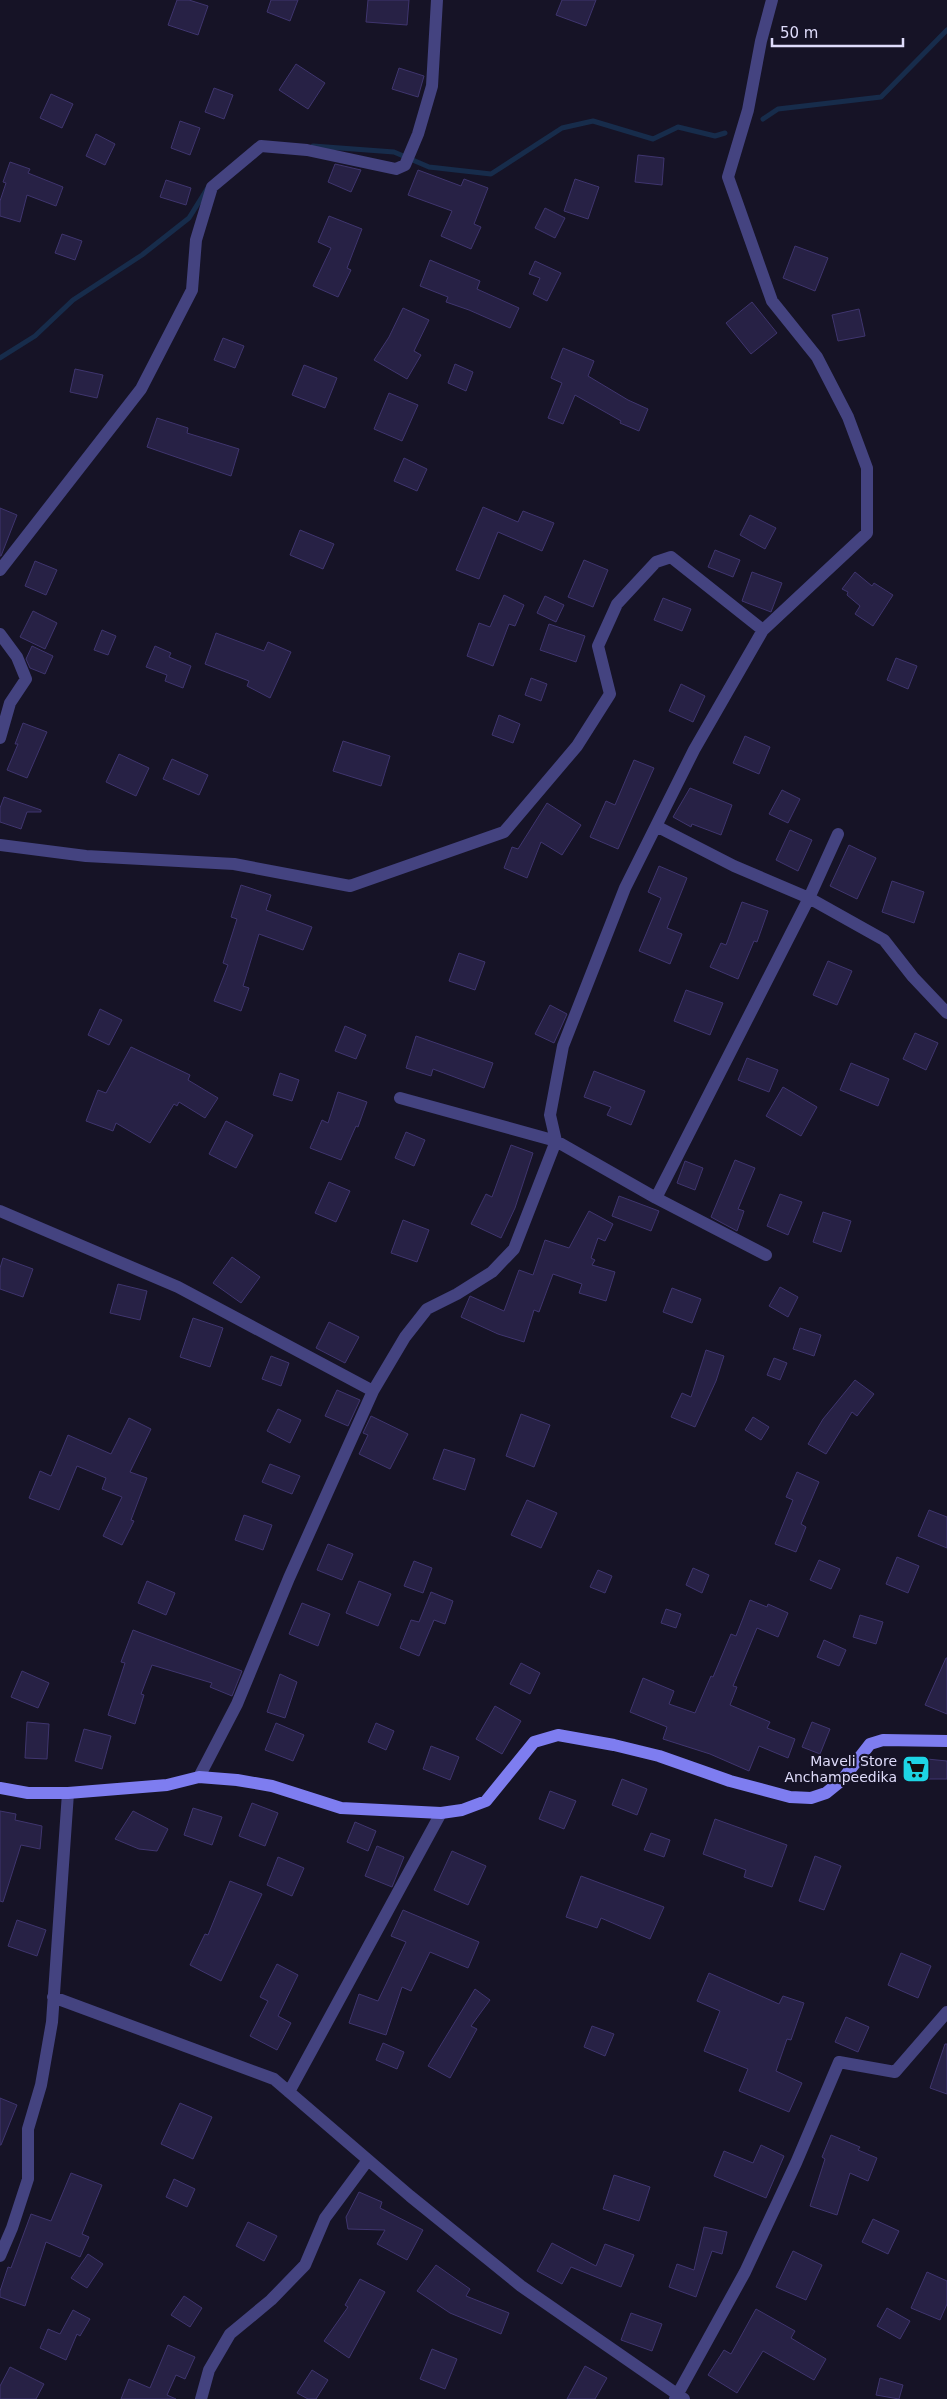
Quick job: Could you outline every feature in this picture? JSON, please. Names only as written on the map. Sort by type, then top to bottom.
[{"type":"main road","points":[[0,1788],[28,1793],[68,1793],[167,1785],[199,1777],[237,1780],[272,1786],[341,1808],[441,1813],[462,1810],[486,1801],[534,1742],[558,1735],[614,1745],[659,1756],[730,1781],[790,1797],[811,1798],[826,1793],[842,1780],[870,1744],[883,1740],[947,1741]]},
{"type":"street","points":[[0,570],[141,389],[192,290],[196,240],[212,187],[261,146],[307,150],[396,169],[405,164],[432,86],[437,0]]},
{"type":"street","points":[[199,1777],[237,1704],[289,1578],[373,1391],[405,1337],[428,1309],[458,1294],[492,1272],[514,1249],[556,1140],[550,1115],[563,1046],[625,888],[694,750],[763,630],[867,533],[867,468],[848,417],[817,357],[772,301],[728,177],[748,110],[761,41],[772,0]]},
{"type":"street","points":[[0,845],[86,856],[234,864],[350,886],[504,832],[578,746],[610,694],[598,646],[617,604],[656,562],[671,557],[763,630]]},
{"type":"street","points":[[0,634],[17,657],[26,679],[10,703],[0,738]]},
{"type":"street","points":[[656,826],[734,866],[809,898],[884,940],[913,977],[947,1013]]},
{"type":"street","points":[[656,1198],[809,898],[838,834]]},
{"type":"street","points":[[400,1098],[556,1140],[656,1198],[766,1255]]},
{"type":"street","points":[[0,1211],[178,1287],[373,1391]]},
{"type":"street","points":[[0,2256],[12,2228],[28,2179],[28,2129],[41,2085],[52,2022],[68,1793]]},
{"type":"street","points":[[289,2092],[441,1813]]},
{"type":"street","points":[[53,1997],[274,2079],[368,2160],[522,2286],[679,2398],[745,2272],[796,2163],[839,2062],[895,2072],[947,2012]]},
{"type":"street","points":[[201,2399],[209,2370],[230,2334],[271,2300],[305,2265],[325,2218],[368,2160]]},
{"type":"building","points":[[177,0],[189,0],[208,6],[198,35],[168,25]]},
{"type":"building","points":[[271,0],[298,0],[290,21],[267,12]]},
{"type":"building","points":[[368,0],[409,0],[407,25],[366,22]]},
{"type":"building","points":[[562,0],[596,0],[586,26],[556,15]]},
{"type":"building","points":[[296,64],[325,83],[308,109],[279,90]]},
{"type":"building","points":[[399,68],[424,76],[418,97],[392,89]]},
{"type":"building","points":[[214,88],[233,95],[224,119],[205,112]]},
{"type":"building","points":[[51,94],[73,104],[62,128],[40,118]]},
{"type":"building","points":[[180,121],[200,128],[190,155],[171,148]]},
{"type":"building","points":[[96,134],[115,144],[105,165],[86,156]]},
{"type":"building","points":[[638,155],[664,158],[662,185],[635,182]]},
{"type":"building","points":[[10,162],[30,169],[28,173],[63,187],[56,206],[27,195],[20,222],[0,216],[0,201],[6,183],[3,182]]},
{"type":"building","points":[[335,164],[361,170],[351,192],[328,182]]},
{"type":"building","points":[[418,170],[461,186],[464,179],[488,188],[474,224],[481,227],[471,249],[441,236],[452,211],[408,195]]},
{"type":"building","points":[[575,179],[599,187],[588,219],[564,211]]},
{"type":"building","points":[[166,180],[191,188],[186,205],[160,197]]},
{"type":"building","points":[[545,208],[565,218],[555,238],[535,228]]},
{"type":"building","points":[[329,216],[362,229],[347,268],[351,270],[338,297],[313,286],[331,248],[318,242]]},
{"type":"building","points":[[62,234],[82,241],[75,260],[55,253]]},
{"type":"building","points":[[795,246],[828,258],[815,291],[783,278]]},
{"type":"building","points":[[430,260],[480,281],[477,289],[519,308],[510,328],[446,302],[448,297],[420,286]]},
{"type":"building","points":[[535,261],[561,273],[547,301],[533,294],[540,278],[529,274]]},
{"type":"building","points":[[752,302],[777,333],[751,354],[726,323]]},
{"type":"building","points":[[403,308],[429,320],[414,351],[421,355],[407,379],[374,360],[389,337]]},
{"type":"building","points":[[859,309],[865,336],[838,341],[832,315]]},
{"type":"building","points":[[223,338],[244,346],[235,368],[214,360]]},
{"type":"building","points":[[563,348],[594,361],[588,376],[628,400],[648,409],[639,431],[620,423],[621,421],[575,395],[563,424],[548,418],[562,383],[551,378]]},
{"type":"building","points":[[455,364],[473,372],[466,391],[448,383]]},
{"type":"building","points":[[304,365],[337,378],[325,408],[292,395]]},
{"type":"building","points":[[75,369],[103,375],[97,398],[70,392]]},
{"type":"building","points":[[389,393],[418,405],[402,441],[374,429]]},
{"type":"building","points":[[157,418],[188,428],[187,433],[239,449],[231,476],[147,447]]},
{"type":"building","points":[[404,458],[427,469],[417,491],[394,481]]},
{"type":"building","points":[[483,507],[518,522],[523,511],[554,523],[542,551],[498,532],[479,579],[456,570]]},
{"type":"building","points":[[0,508],[17,515],[1,556],[0,556]]},
{"type":"building","points":[[750,515],[776,528],[765,549],[740,535]]},
{"type":"building","points":[[300,530],[334,544],[323,569],[290,555]]},
{"type":"building","points":[[715,550],[740,560],[733,577],[708,567]]},
{"type":"building","points":[[584,560],[608,570],[593,607],[568,597]]},
{"type":"building","points":[[35,561],[57,570],[46,595],[25,586]]},
{"type":"building","points":[[752,572],[782,583],[771,612],[742,601]]},
{"type":"building","points":[[855,572],[872,586],[874,583],[893,595],[873,626],[855,614],[860,606],[847,595],[848,592],[842,589]]},
{"type":"building","points":[[504,595],[524,605],[515,626],[509,624],[493,666],[467,656],[479,623],[490,627]]},
{"type":"building","points":[[545,596],[564,605],[556,622],[537,613]]},
{"type":"building","points":[[663,598],[691,609],[682,631],[654,620]]},
{"type":"building","points":[[33,611],[57,623],[45,649],[20,637]]},
{"type":"building","points":[[549,624],[585,636],[576,662],[540,650]]},
{"type":"building","points":[[102,630],[116,636],[108,655],[94,650]]},
{"type":"building","points":[[216,633],[264,651],[268,642],[291,652],[270,698],[247,686],[249,681],[205,664]]},
{"type":"building","points":[[32,646],[53,656],[45,674],[30,668],[26,659]]},
{"type":"building","points":[[155,646],[171,653],[169,657],[191,666],[183,688],[165,681],[167,675],[146,667]]},
{"type":"building","points":[[896,658],[917,666],[908,689],[887,680]]},
{"type":"building","points":[[531,678],[547,684],[541,701],[525,695]]},
{"type":"building","points":[[681,684],[705,696],[693,722],[669,711]]},
{"type":"building","points":[[499,715],[520,724],[513,743],[492,735]]},
{"type":"building","points":[[23,723],[47,732],[27,778],[7,770],[18,744],[15,744]]},
{"type":"building","points":[[745,736],[770,747],[759,774],[733,763]]},
{"type":"building","points":[[343,741],[390,756],[381,786],[333,771]]},
{"type":"building","points":[[119,754],[149,768],[136,796],[106,782]]},
{"type":"building","points":[[172,759],[208,775],[199,795],[163,779]]},
{"type":"building","points":[[634,760],[654,768],[618,849],[590,837],[606,801],[615,805]]},
{"type":"building","points":[[690,788],[732,805],[721,835],[692,824],[691,827],[673,817]]},
{"type":"building","points":[[782,790],[800,799],[788,823],[769,814]]},
{"type":"building","points":[[4,797],[41,810],[41,812],[27,812],[21,829],[0,822],[0,808]]},
{"type":"building","points":[[547,803],[581,825],[562,855],[541,842],[527,878],[504,868],[512,847],[518,849]]},
{"type":"building","points":[[790,830],[812,840],[798,871],[776,860]]},
{"type":"building","points":[[849,845],[876,858],[857,899],[830,886]]},
{"type":"building","points":[[659,866],[687,878],[667,928],[682,934],[670,964],[639,951],[661,898],[648,892]]},
{"type":"building","points":[[892,881],[924,892],[914,923],[882,912]]},
{"type":"building","points":[[241,885],[271,895],[266,910],[312,927],[303,950],[259,934],[243,986],[249,988],[241,1011],[214,1001],[228,965],[223,963],[237,919],[231,917]]},
{"type":"building","points":[[742,902],[768,911],[757,942],[754,941],[738,979],[710,967],[721,943],[726,945]]},
{"type":"building","points":[[459,953],[485,962],[475,990],[449,981]]},
{"type":"building","points":[[828,961],[852,971],[837,1005],[813,995]]},
{"type":"building","points":[[686,990],[723,1003],[710,1035],[674,1021]]},
{"type":"building","points":[[550,1005],[567,1014],[554,1043],[535,1034]]},
{"type":"building","points":[[100,1009],[122,1020],[109,1045],[88,1035]]},
{"type":"building","points":[[345,1026],[366,1035],[356,1059],[335,1051]]},
{"type":"building","points":[[915,1033],[938,1043],[926,1070],[903,1059]]},
{"type":"building","points":[[416,1036],[493,1063],[484,1088],[433,1069],[431,1076],[406,1068]]},
{"type":"building","points":[[131,1047],[190,1075],[188,1080],[218,1098],[205,1118],[179,1102],[177,1106],[174,1104],[150,1143],[116,1123],[113,1131],[86,1121],[98,1090],[106,1093]]},
{"type":"building","points":[[747,1058],[778,1070],[769,1092],[738,1080]]},
{"type":"building","points":[[851,1063],[889,1079],[878,1106],[840,1090]]},
{"type":"building","points":[[594,1071],[645,1091],[631,1125],[607,1115],[611,1107],[584,1097]]},
{"type":"building","points":[[280,1073],[299,1080],[292,1101],[273,1095]]},
{"type":"building","points":[[783,1087],[817,1107],[801,1136],[766,1116]]},
{"type":"building","points":[[338,1092],[367,1102],[358,1127],[356,1126],[341,1160],[310,1148],[322,1120],[328,1123]]},
{"type":"building","points":[[226,1121],[253,1135],[236,1168],[209,1154]]},
{"type":"building","points":[[406,1132],[425,1140],[414,1166],[395,1158]]},
{"type":"building","points":[[511,1145],[533,1153],[515,1208],[501,1238],[471,1224],[486,1194],[492,1197]]},
{"type":"building","points":[[735,1160],[755,1168],[738,1209],[744,1211],[737,1231],[711,1217]]},
{"type":"building","points":[[685,1161],[703,1168],[695,1190],[677,1183]]},
{"type":"building","points":[[329,1182],[350,1191],[336,1222],[315,1213]]},
{"type":"building","points":[[780,1194],[802,1202],[788,1235],[767,1226]]},
{"type":"building","points":[[619,1196],[659,1211],[651,1231],[612,1216]]},
{"type":"building","points":[[589,1211],[613,1224],[605,1241],[598,1238],[591,1258],[595,1260],[592,1265],[615,1272],[606,1301],[579,1293],[582,1284],[553,1274],[539,1312],[534,1310],[524,1342],[498,1334],[461,1317],[470,1296],[504,1311],[519,1270],[533,1275],[545,1240],[569,1248]]},
{"type":"building","points":[[823,1212],[851,1221],[841,1252],[813,1242]]},
{"type":"building","points":[[403,1220],[429,1230],[417,1262],[391,1253]]},
{"type":"building","points":[[232,1257],[260,1277],[241,1303],[213,1283]]},
{"type":"building","points":[[3,1258],[33,1269],[23,1297],[0,1289],[0,1268]]},
{"type":"building","points":[[118,1284],[147,1291],[140,1320],[110,1313]]},
{"type":"building","points":[[780,1287],[798,1297],[788,1317],[769,1306]]},
{"type":"building","points":[[672,1288],[701,1299],[692,1323],[663,1312]]},
{"type":"building","points":[[193,1318],[223,1328],[210,1367],[180,1357]]},
{"type":"building","points":[[329,1322],[359,1337],[345,1363],[316,1348]]},
{"type":"building","points":[[800,1328],[821,1335],[814,1356],[793,1349]]},
{"type":"building","points":[[706,1350],[724,1356],[716,1381],[695,1427],[671,1417],[682,1393],[691,1397]]},
{"type":"building","points":[[271,1356],[289,1363],[281,1386],[262,1379]]},
{"type":"building","points":[[774,1358],[787,1363],[780,1380],[767,1375]]},
{"type":"building","points":[[855,1380],[874,1394],[857,1416],[852,1412],[826,1454],[808,1444],[823,1419]]},
{"type":"building","points":[[337,1390],[360,1400],[348,1426],[325,1416]]},
{"type":"building","points":[[278,1409],[301,1420],[290,1443],[267,1431]]},
{"type":"building","points":[[521,1414],[550,1425],[534,1467],[506,1456]]},
{"type":"building","points":[[371,1416],[408,1434],[390,1469],[359,1454],[368,1435],[363,1433]]},
{"type":"building","points":[[753,1417],[769,1427],[761,1440],[745,1430]]},
{"type":"building","points":[[129,1418],[151,1429],[130,1472],[147,1478],[131,1520],[134,1521],[122,1545],[103,1536],[122,1497],[102,1489],[106,1478],[77,1466],[59,1510],[29,1498],[40,1471],[51,1476],[68,1435],[111,1454]]},
{"type":"building","points":[[444,1449],[475,1459],[465,1490],[433,1479]]},
{"type":"building","points":[[270,1464],[300,1476],[292,1494],[262,1482]]},
{"type":"building","points":[[797,1472],[819,1482],[801,1524],[806,1527],[796,1552],[775,1544],[793,1500],[786,1497]]},
{"type":"building","points":[[527,1500],[557,1513],[541,1548],[511,1535]]},
{"type":"building","points":[[929,1510],[947,1517],[947,1548],[918,1536]]},
{"type":"building","points":[[244,1515],[272,1525],[263,1550],[235,1540]]},
{"type":"building","points":[[328,1544],[353,1554],[342,1580],[317,1570]]},
{"type":"building","points":[[897,1557],[919,1566],[908,1593],[886,1584]]},
{"type":"building","points":[[819,1560],[840,1569],[831,1589],[810,1580]]},
{"type":"building","points":[[414,1561],[432,1568],[423,1593],[404,1586]]},
{"type":"building","points":[[693,1568],[709,1575],[702,1593],[686,1585]]},
{"type":"building","points":[[598,1570],[612,1576],[605,1593],[590,1587]]},
{"type":"building","points":[[147,1581],[175,1593],[166,1615],[138,1603]]},
{"type":"building","points":[[359,1581],[391,1594],[378,1626],[346,1613]]},
{"type":"building","points":[[431,1592],[453,1601],[445,1624],[434,1620],[419,1656],[400,1648],[411,1620],[419,1622]]},
{"type":"building","points":[[750,1600],[767,1607],[768,1604],[788,1613],[778,1637],[757,1628],[733,1686],[737,1687],[730,1705],[770,1722],[767,1728],[795,1739],[788,1758],[759,1746],[749,1771],[710,1754],[663,1739],[667,1727],[630,1712],[643,1678],[674,1691],[669,1704],[695,1713],[731,1634],[736,1636]]},
{"type":"building","points":[[302,1603],[330,1614],[318,1646],[289,1634]]},
{"type":"building","points":[[666,1609],[681,1614],[676,1628],[661,1623]]},
{"type":"building","points":[[860,1615],[883,1622],[876,1644],[853,1637]]},
{"type":"building","points":[[133,1630],[242,1671],[232,1696],[210,1687],[212,1683],[152,1665],[141,1694],[144,1695],[135,1724],[108,1715],[125,1663],[121,1662]]},
{"type":"building","points":[[824,1640],[846,1650],[839,1666],[817,1657]]},
{"type":"building","points":[[947,1658],[947,1714],[925,1705]]},
{"type":"building","points":[[521,1663],[540,1673],[530,1694],[510,1684]]},
{"type":"building","points":[[22,1671],[49,1683],[38,1708],[11,1697]]},
{"type":"building","points":[[280,1674],[297,1682],[285,1718],[267,1712]]},
{"type":"building","points":[[495,1706],[521,1721],[502,1754],[476,1739]]},
{"type":"building","points":[[27,1722],[49,1724],[47,1759],[25,1758]]},
{"type":"building","points":[[812,1722],[830,1729],[820,1754],[802,1747]]},
{"type":"building","points":[[276,1723],[304,1735],[293,1761],[265,1750]]},
{"type":"building","points":[[376,1723],[394,1731],[386,1750],[368,1742]]},
{"type":"building","points":[[84,1729],[111,1736],[102,1769],[75,1761]]},
{"type":"building","points":[[431,1746],[459,1757],[450,1780],[423,1769]]},
{"type":"building","points":[[907,1757],[947,1761],[947,1779],[904,1779]]},
{"type":"building","points":[[622,1779],[647,1789],[637,1815],[612,1805]]},
{"type":"building","points":[[550,1791],[576,1801],[564,1829],[539,1819]]},
{"type":"building","points":[[252,1803],[278,1813],[265,1846],[239,1836]]},
{"type":"building","points":[[193,1808],[222,1817],[212,1845],[184,1835]]},
{"type":"building","points":[[0,1811],[16,1814],[15,1820],[42,1826],[40,1849],[21,1845],[3,1902],[0,1901]]},
{"type":"building","points":[[133,1811],[168,1829],[157,1851],[139,1849],[115,1839]]},
{"type":"building","points":[[715,1819],[787,1845],[772,1887],[744,1877],[746,1870],[703,1854]]},
{"type":"building","points":[[355,1822],[376,1831],[368,1851],[347,1842]]},
{"type":"building","points":[[651,1833],[670,1840],[664,1857],[644,1850]]},
{"type":"building","points":[[377,1846],[404,1857],[392,1887],[365,1876]]},
{"type":"building","points":[[452,1851],[486,1866],[468,1905],[434,1890]]},
{"type":"building","points":[[815,1856],[841,1866],[824,1910],[799,1901]]},
{"type":"building","points":[[278,1857],[304,1868],[292,1896],[267,1885]]},
{"type":"building","points":[[581,1876],[664,1907],[650,1939],[601,1918],[597,1928],[566,1917]]},
{"type":"building","points":[[230,1881],[262,1894],[221,1981],[190,1965],[205,1934],[208,1935]]},
{"type":"building","points":[[403,1910],[479,1942],[468,1968],[430,1952],[411,1991],[402,1987],[386,2035],[349,2023],[359,1994],[378,2001],[406,1942],[391,1936]]},
{"type":"building","points":[[17,1920],[46,1930],[37,1956],[8,1946]]},
{"type":"building","points":[[901,1953],[931,1966],[918,1998],[888,1985]]},
{"type":"building","points":[[277,1964],[298,1975],[278,2016],[291,2023],[277,2050],[250,2036],[268,2001],[260,1997]]},
{"type":"building","points":[[709,1973],[779,2004],[783,1996],[804,2003],[791,2040],[787,2039],[776,2071],[802,2083],[789,2112],[739,2091],[748,2069],[704,2051],[720,2011],[697,2001]]},
{"type":"building","points":[[475,1989],[490,2000],[471,2026],[477,2029],[450,2078],[428,2066]]},
{"type":"building","points":[[846,2017],[869,2027],[858,2052],[835,2042]]},
{"type":"building","points":[[592,2026],[614,2034],[605,2056],[584,2047]]},
{"type":"building","points":[[383,2043],[404,2052],[397,2069],[376,2060]]},
{"type":"building","points":[[945,2044],[947,2044],[947,2094],[930,2088]]},
{"type":"building","points":[[0,2098],[17,2105],[1,2145],[0,2145]]},
{"type":"building","points":[[180,2103],[212,2117],[193,2159],[161,2144]]},
{"type":"building","points":[[831,2135],[860,2147],[858,2150],[877,2158],[868,2181],[850,2173],[837,2215],[810,2206],[825,2159],[822,2157]]},
{"type":"building","points":[[761,2145],[784,2156],[766,2198],[714,2176],[724,2151],[753,2163]]},
{"type":"building","points":[[71,2173],[102,2185],[82,2234],[89,2237],[80,2257],[46,2242],[25,2306],[0,2297],[0,2291],[8,2267],[11,2268],[31,2214],[51,2221]]},
{"type":"building","points":[[614,2175],[650,2187],[639,2221],[603,2209]]},
{"type":"building","points":[[174,2179],[195,2189],[187,2207],[166,2197]]},
{"type":"building","points":[[359,2192],[382,2202],[380,2208],[423,2230],[407,2260],[377,2244],[385,2230],[348,2229],[346,2217]]},
{"type":"building","points":[[873,2219],[899,2231],[888,2254],[862,2242]]},
{"type":"building","points":[[248,2222],[277,2236],[264,2261],[236,2246]]},
{"type":"building","points":[[704,2227],[727,2232],[722,2254],[712,2251],[696,2297],[669,2287],[677,2264],[694,2270]]},
{"type":"building","points":[[552,2243],[596,2266],[605,2244],[634,2255],[621,2287],[571,2267],[562,2284],[537,2271]]},
{"type":"building","points":[[793,2251],[822,2265],[806,2300],[776,2287]]},
{"type":"building","points":[[88,2254],[103,2264],[87,2288],[71,2278]]},
{"type":"building","points":[[436,2265],[470,2289],[466,2296],[509,2313],[501,2334],[450,2313],[417,2291]]},
{"type":"building","points":[[927,2272],[947,2281],[947,2304],[940,2320],[911,2308]]},
{"type":"building","points":[[360,2279],[385,2292],[349,2358],[324,2341],[348,2307],[345,2305]]},
{"type":"building","points":[[184,2296],[202,2308],[190,2327],[171,2315]]},
{"type":"building","points":[[887,2308],[910,2321],[900,2339],[877,2326]]},
{"type":"building","points":[[756,2309],[795,2331],[791,2338],[826,2359],[814,2380],[763,2351],[737,2393],[708,2375],[724,2350],[731,2354]]},
{"type":"building","points":[[73,2310],[90,2319],[80,2336],[77,2334],[66,2360],[40,2348],[48,2329],[60,2334]]},
{"type":"building","points":[[631,2313],[662,2324],[652,2351],[621,2340]]},
{"type":"building","points":[[168,2345],[195,2357],[185,2379],[176,2375],[167,2395],[176,2399],[121,2399],[129,2379],[150,2388]]},
{"type":"building","points":[[432,2349],[457,2359],[445,2389],[420,2379]]},
{"type":"building","points":[[585,2366],[607,2378],[595,2399],[567,2399]]},
{"type":"building","points":[[10,2367],[44,2384],[36,2399],[0,2399],[0,2386]]},
{"type":"building","points":[[312,2370],[328,2380],[316,2399],[308,2399],[297,2393]]},
{"type":"building","points":[[880,2378],[903,2385],[899,2399],[876,2395]]},
{"type":"waterway","points":[[763,119],[778,109],[881,97],[947,30]]},
{"type":"waterway","points":[[313,146],[394,152],[429,167],[491,174],[562,128],[593,121],[653,139],[678,127],[715,136],[725,133]]},
{"type":"waterway","points":[[0,358],[35,336],[73,300],[142,255],[189,218],[207,189]]},
{"type":"place","name":"Maveli Store Anchampeedika","points":[[916,1769]]}]
